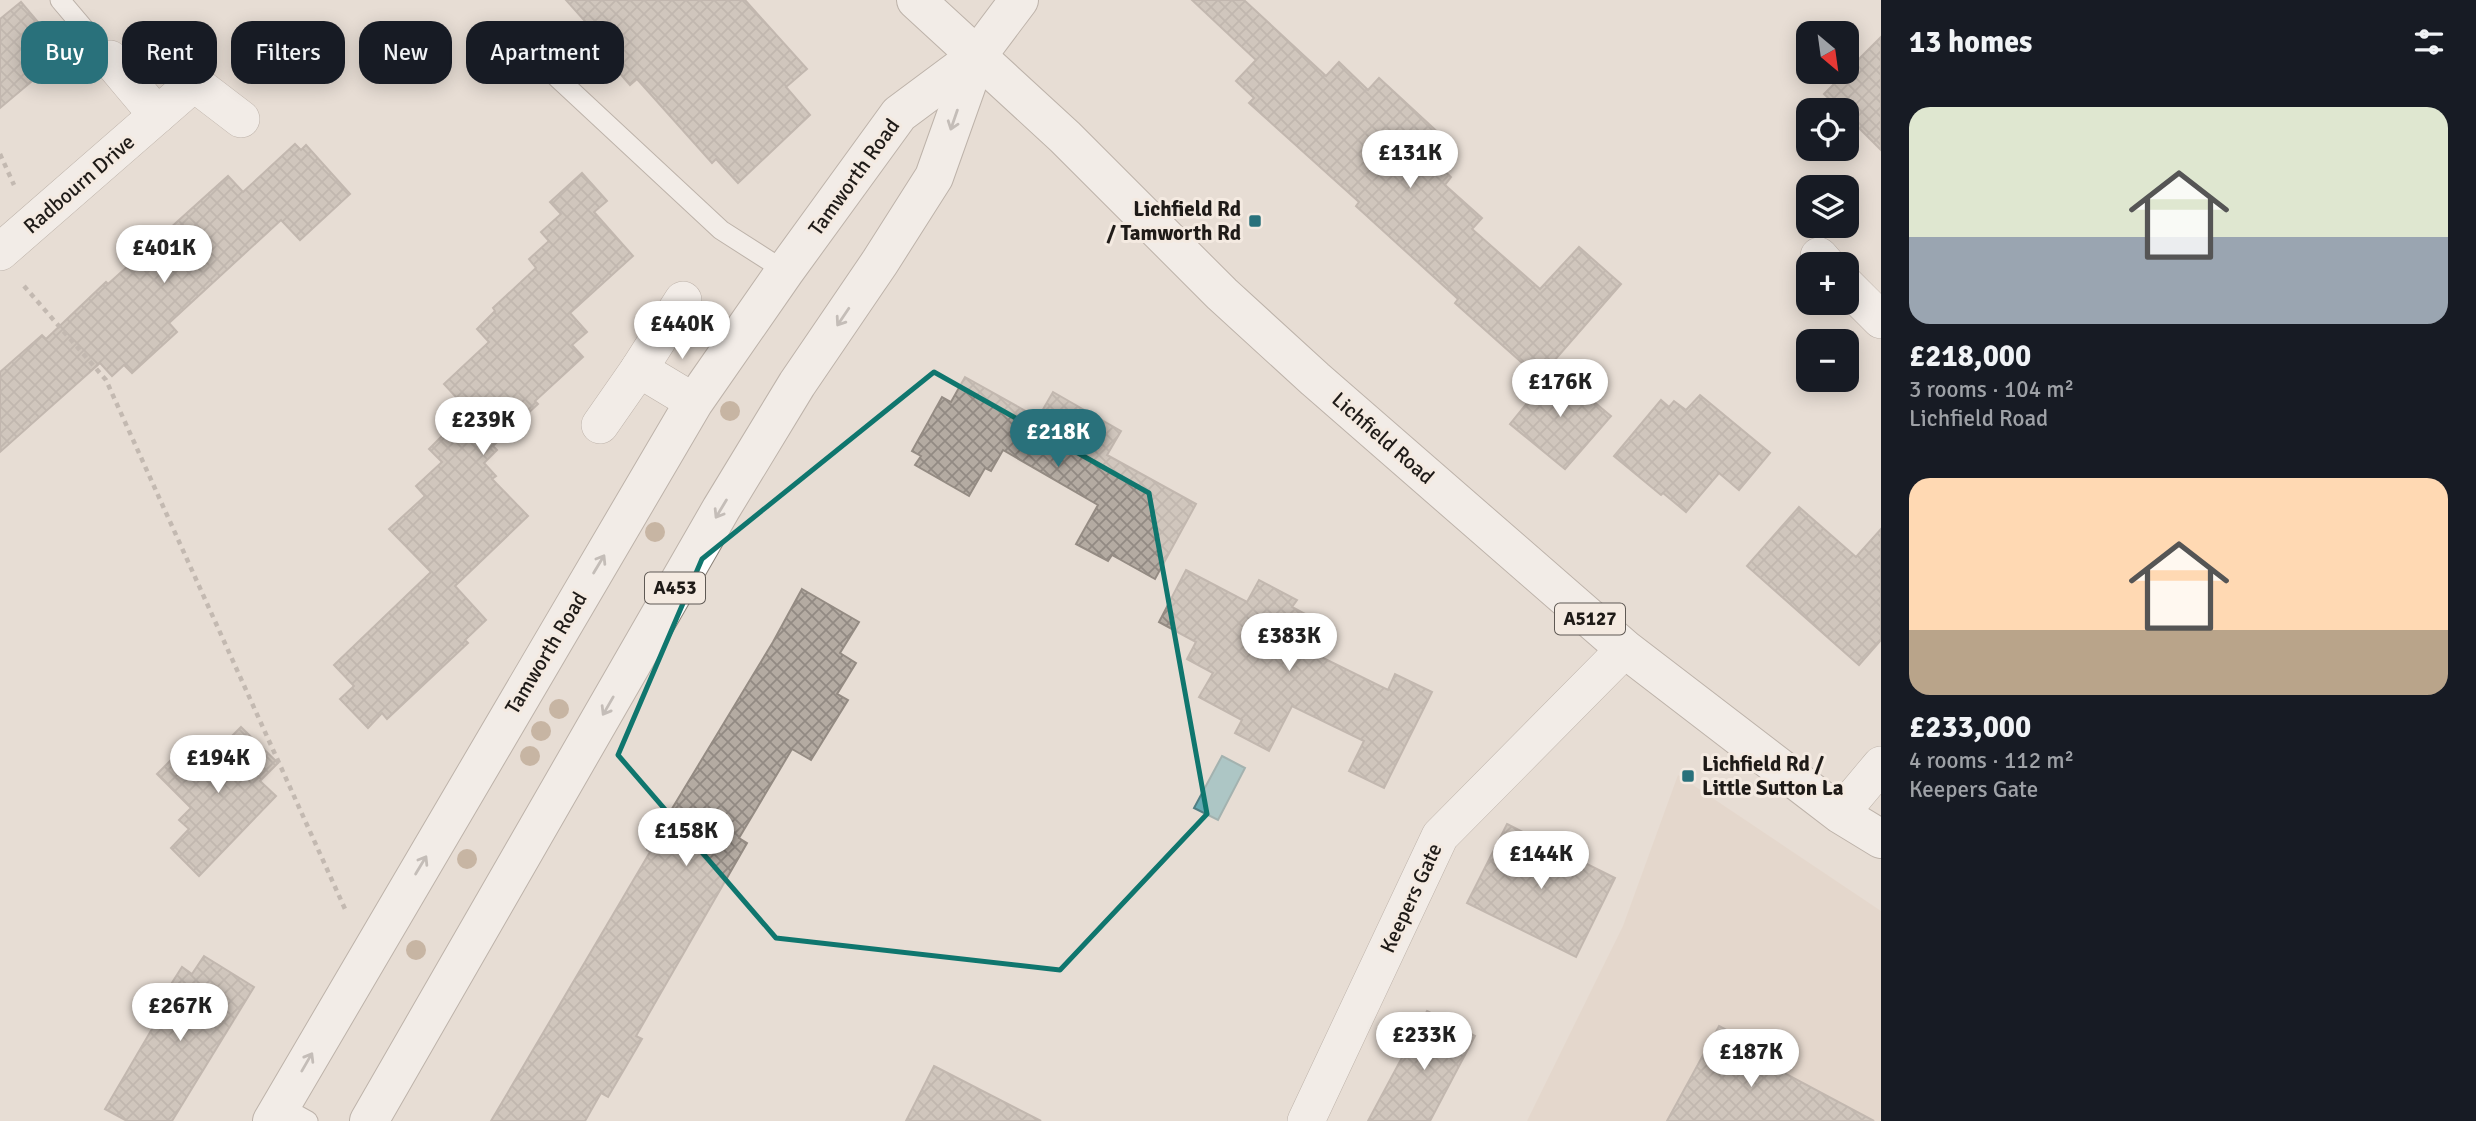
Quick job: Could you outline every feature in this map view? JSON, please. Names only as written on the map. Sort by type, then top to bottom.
[{"type":"main road","name":"Lichfield Road","points":[[916,0],[1065,138],[1222,294],[1287,354],[1625,649],[1840,814],[1881,839]]},
{"type":"main road","points":[[977,56],[1019,0]]},
{"type":"main road","name":"Tamworth Road","points":[[287,1116],[366,958],[694,402],[899,114],[977,56]]},
{"type":"main road","name":"A453","points":[[369,1121],[721,509],[797,384],[934,177],[977,56]]},
{"type":"street","points":[[110,59],[157,116]]},
{"type":"street","name":"Radbourn Drive","points":[[9,265],[157,116],[194,83],[242,119]]},
{"type":"street","points":[[1859,298],[1881,320]]},
{"type":"street","points":[[600,425],[683,300]]},
{"type":"street","points":[[639,369],[694,402]]},
{"type":"street","name":"Keepers Gate","points":[[1306,1121],[1440,836],[1625,649]]},
{"type":"street","points":[[1840,814],[1881,765]]},
{"type":"lane","points":[[60,0],[110,59]]},
{"type":"lane","points":[[564,84],[721,230],[785,271]]},
{"type":"path","points":[[9,265],[106,380],[366,958]]},
{"type":"highlighted area","points":[[934,372],[1149,493],[1207,814],[1060,970],[776,938],[618,755],[702,559]]},
{"type":"shaded area","points":[[1678,775],[1881,911],[1881,1121],[1527,1121],[1623,926]]},
{"type":"water","points":[[1222,756],[1245,768],[1218,820],[1194,808]]},
{"type":"building","points":[[566,0],[745,0],[807,69],[786,87],[810,115],[738,183],[716,159],[712,163],[637,79],[630,85],[624,78],[624,21],[585,21]]},
{"type":"building","points":[[1192,0],[1244,0],[1326,76],[1339,62],[1368,90],[1379,78],[1455,148],[1439,166],[1451,177],[1445,185],[1482,218],[1472,229],[1540,289],[1579,247],[1621,284],[1539,378],[1455,303],[1458,299],[1356,206],[1359,202],[1249,103],[1254,98],[1236,81],[1256,60]]},
{"type":"building","points":[[21,2],[37,21],[21,21],[21,84],[29,84],[0,108],[0,19]]},
{"type":"building","points":[[1881,37],[1881,150],[1859,128],[1859,98],[1828,98],[1824,94],[1834,84],[1859,84],[1859,59]]},
{"type":"building","points":[[295,144],[301,150],[306,145],[350,194],[300,240],[281,220],[169,323],[177,332],[132,373],[124,365],[112,376],[100,363],[0,452],[0,372],[42,335],[46,339],[106,282],[108,284],[228,176],[243,192]]},
{"type":"building","points":[[582,173],[607,201],[594,212],[633,256],[570,313],[587,332],[572,345],[583,357],[535,401],[538,404],[493,446],[497,450],[484,463],[496,476],[492,479],[528,516],[455,586],[486,620],[465,640],[468,643],[387,719],[382,713],[368,728],[340,699],[354,686],[334,665],[431,572],[389,529],[425,496],[416,486],[442,462],[429,449],[468,410],[444,384],[489,342],[477,329],[495,311],[493,308],[536,268],[529,259],[549,241],[541,232],[561,214],[550,202]]},
{"type":"building","points":[[1555,369],[1611,416],[1565,469],[1510,424]]},
{"type":"building","points":[[965,377],[1038,418],[1053,392],[1121,431],[1107,455],[1196,504],[1155,579],[1112,555],[1108,561],[1076,544],[1098,505],[1003,450],[991,471],[985,468],[969,496],[915,465],[921,456],[912,451],[942,397],[951,402]]},
{"type":"building","points":[[1700,395],[1770,453],[1739,490],[1719,473],[1686,512],[1614,456],[1661,400],[1669,407],[1674,401],[1686,410]]},
{"type":"building","points":[[1799,507],[1856,557],[1881,529],[1881,640],[1859,665],[1747,566]]},
{"type":"building","points":[[1186,570],[1247,602],[1259,580],[1297,600],[1292,607],[1333,629],[1319,656],[1388,690],[1395,674],[1432,692],[1384,788],[1349,771],[1364,741],[1292,706],[1269,751],[1235,733],[1242,720],[1199,697],[1213,673],[1187,659],[1196,642],[1159,622]]},
{"type":"building","points":[[802,589],[859,622],[840,653],[856,663],[837,694],[848,700],[811,760],[792,749],[739,838],[747,843],[636,1036],[642,1039],[608,1097],[601,1093],[585,1121],[491,1121],[650,852],[647,850],[773,642]]},
{"type":"building","points":[[241,727],[278,763],[260,781],[276,796],[199,876],[171,848],[189,829],[179,820],[191,808],[157,774],[193,738],[212,756]]},
{"type":"building","points":[[1507,824],[1615,878],[1576,957],[1467,903]]},
{"type":"building","points":[[204,956],[254,987],[172,1121],[127,1121],[105,1109],[162,1012],[156,1008],[182,967],[192,974]]},
{"type":"building","points":[[1427,1011],[1475,1036],[1430,1121],[1368,1121]]},
{"type":"building","points":[[1719,1026],[1778,1058],[1773,1067],[1874,1121],[1667,1121]]},
{"type":"building","points":[[934,1066],[1041,1121],[906,1121]]},
{"type":"place","name":"Lichfield Rd / Tamworth Rd","points":[[1255,221]]},
{"type":"place","name":"Lichfield Rd / Little Sutton La","points":[[1688,776]]}]
